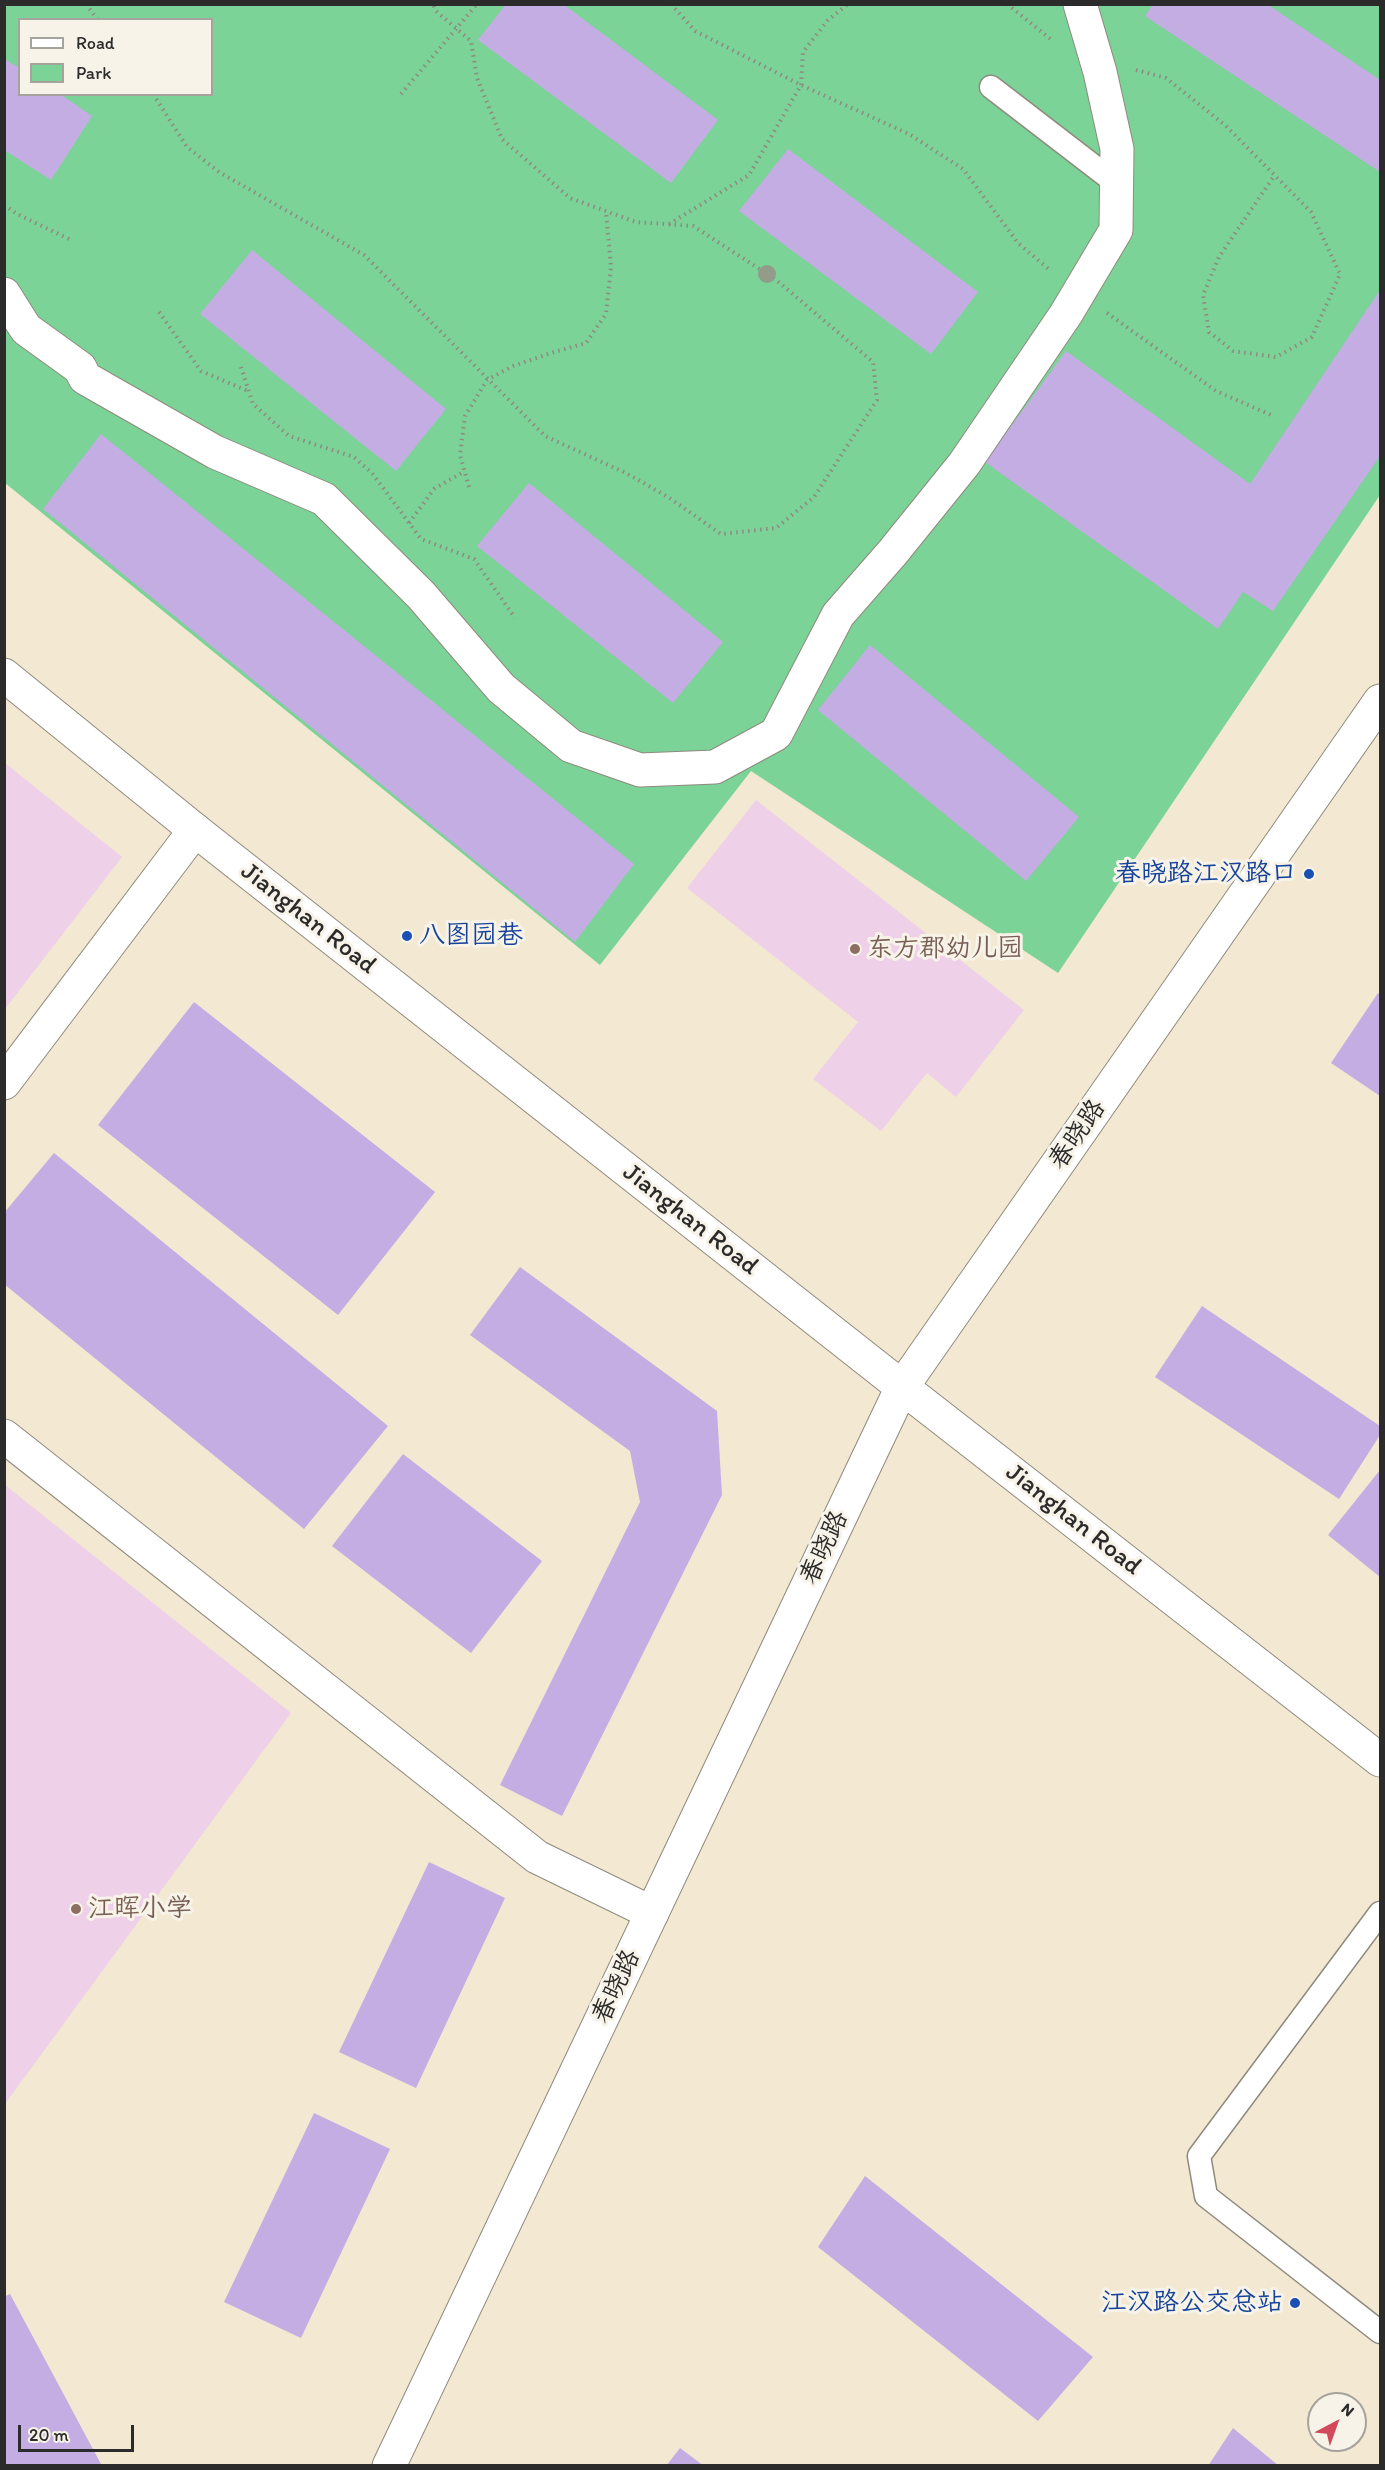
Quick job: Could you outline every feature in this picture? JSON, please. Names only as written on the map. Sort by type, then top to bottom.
[{"type":"street","points":[[4,294],[26,329],[80,368],[85,378],[215,452],[324,499],[421,595],[501,688],[572,746],[640,770],[715,767],[776,734],[838,615],[893,552],[963,464],[1079,294],[1116,230],[1117,149],[1096,58],[1080,4]]},
{"type":"street","name":"Jianghan Road","points":[[4,675],[195,830],[1380,1760]]},
{"type":"street","name":"春晓路","points":[[389,2466],[902,1387],[1380,701]]},
{"type":"street","points":[[4,1083],[195,830]]},
{"type":"street","points":[[4,1436],[537,1857],[652,1913]]},
{"type":"lane","points":[[991,87],[1117,184]]},
{"type":"lane","points":[[1380,1913],[1199,2156],[1206,2196],[1380,2332]]},
{"type":"path","points":[[86,4],[96,18]]},
{"type":"path","points":[[154,96],[187,147],[219,172],[364,255],[427,315],[487,380],[545,436],[626,473],[668,497],[721,534],[776,528],[814,497],[877,400],[873,362],[775,279],[693,226],[636,222],[570,198],[501,139],[477,78],[471,41],[433,4]]},
{"type":"path","points":[[401,94],[477,4]]},
{"type":"path","points":[[671,4],[695,31],[801,85],[909,134],[963,169],[1018,243],[1079,294],[1216,391],[1271,415]]},
{"type":"path","points":[[668,225],[749,175],[801,85],[803,52],[828,20],[848,4]]},
{"type":"path","points":[[1096,58],[1166,78],[1226,126],[1311,212],[1340,274],[1312,337],[1276,357],[1233,351],[1209,332],[1203,295],[1219,257],[1274,176]]},
{"type":"path","points":[[4,205],[17,214],[71,240]]},
{"type":"path","points":[[470,487],[460,454],[465,416],[487,380],[513,366],[586,344],[606,314],[611,267],[606,211]]},
{"type":"path","points":[[159,312],[201,371],[249,391]]},
{"type":"path","points":[[241,367],[253,404],[289,436],[354,457],[372,473],[421,539],[474,560],[515,618]]},
{"type":"path","points":[[409,523],[434,489],[465,471]]},
{"type":"shaded area","points":[[5,763],[122,857],[5,1009]]},
{"type":"shaded area","name":"东方郡幼儿园","points":[[756,800],[1024,1010],[956,1097],[927,1073],[881,1131],[813,1079],[858,1022],[687,888]]},
{"type":"shaded area","name":"江晖小学","points":[[5,1485],[291,1713],[5,2104]]},
{"type":"green space","points":[[4,5],[1380,5],[1380,495],[1058,973],[751,771],[600,965],[5,483]]},
{"type":"building","points":[[506,4],[563,4],[718,120],[671,183],[478,40]]},
{"type":"building","points":[[1153,4],[1267,4],[1380,80],[1380,172],[1145,16]]},
{"type":"building","points":[[4,59],[18,67],[18,96],[63,96],[92,116],[51,180],[4,150]]},
{"type":"building","points":[[788,149],[978,292],[931,354],[739,211]]},
{"type":"building","points":[[252,250],[446,409],[396,471],[200,314]]},
{"type":"building","points":[[1380,290],[1380,456],[1273,611],[1243,592],[1218,629],[985,462],[1066,351],[1250,484]]},
{"type":"building","points":[[101,434],[634,864],[575,942],[43,509]]},
{"type":"building","points":[[529,483],[723,642],[673,703],[477,546]]},
{"type":"building","points":[[870,645],[1079,817],[1026,881],[818,710]]},
{"type":"building","points":[[1378,993],[1380,995],[1380,1096],[1331,1063]]},
{"type":"building","points":[[194,1002],[435,1192],[338,1315],[98,1125]]},
{"type":"building","points":[[54,1153],[388,1426],[304,1529],[4,1284],[4,1213]]},
{"type":"building","points":[[520,1267],[717,1411],[722,1495],[562,1816],[500,1785],[640,1502],[630,1451],[470,1335]]},
{"type":"building","points":[[1202,1306],[1380,1426],[1380,1435],[1339,1499],[1155,1377]]},
{"type":"building","points":[[403,1454],[542,1561],[471,1653],[332,1546]]},
{"type":"building","points":[[1380,1470],[1380,1577],[1328,1535]]},
{"type":"building","points":[[429,1862],[505,1898],[416,2088],[339,2052]]},
{"type":"building","points":[[314,2113],[390,2149],[301,2338],[224,2302]]},
{"type":"building","points":[[865,2176],[1093,2357],[1038,2421],[818,2247]]},
{"type":"building","points":[[10,2294],[102,2466],[4,2466],[4,2297]]},
{"type":"building","points":[[1233,2428],[1279,2466],[1208,2466]]},
{"type":"building","points":[[680,2448],[704,2466],[666,2466]]},
{"type":"place","name":"春晓路江汉路口","points":[[1309,874]]},
{"type":"place","name":"八图园巷","points":[[407,936]]},
{"type":"place","name":"东方郡幼儿园","points":[[855,949]]},
{"type":"place","name":"江晖小学","points":[[76,1909]]},
{"type":"place","name":"江汉路公交总站","points":[[1295,2303]]}]
